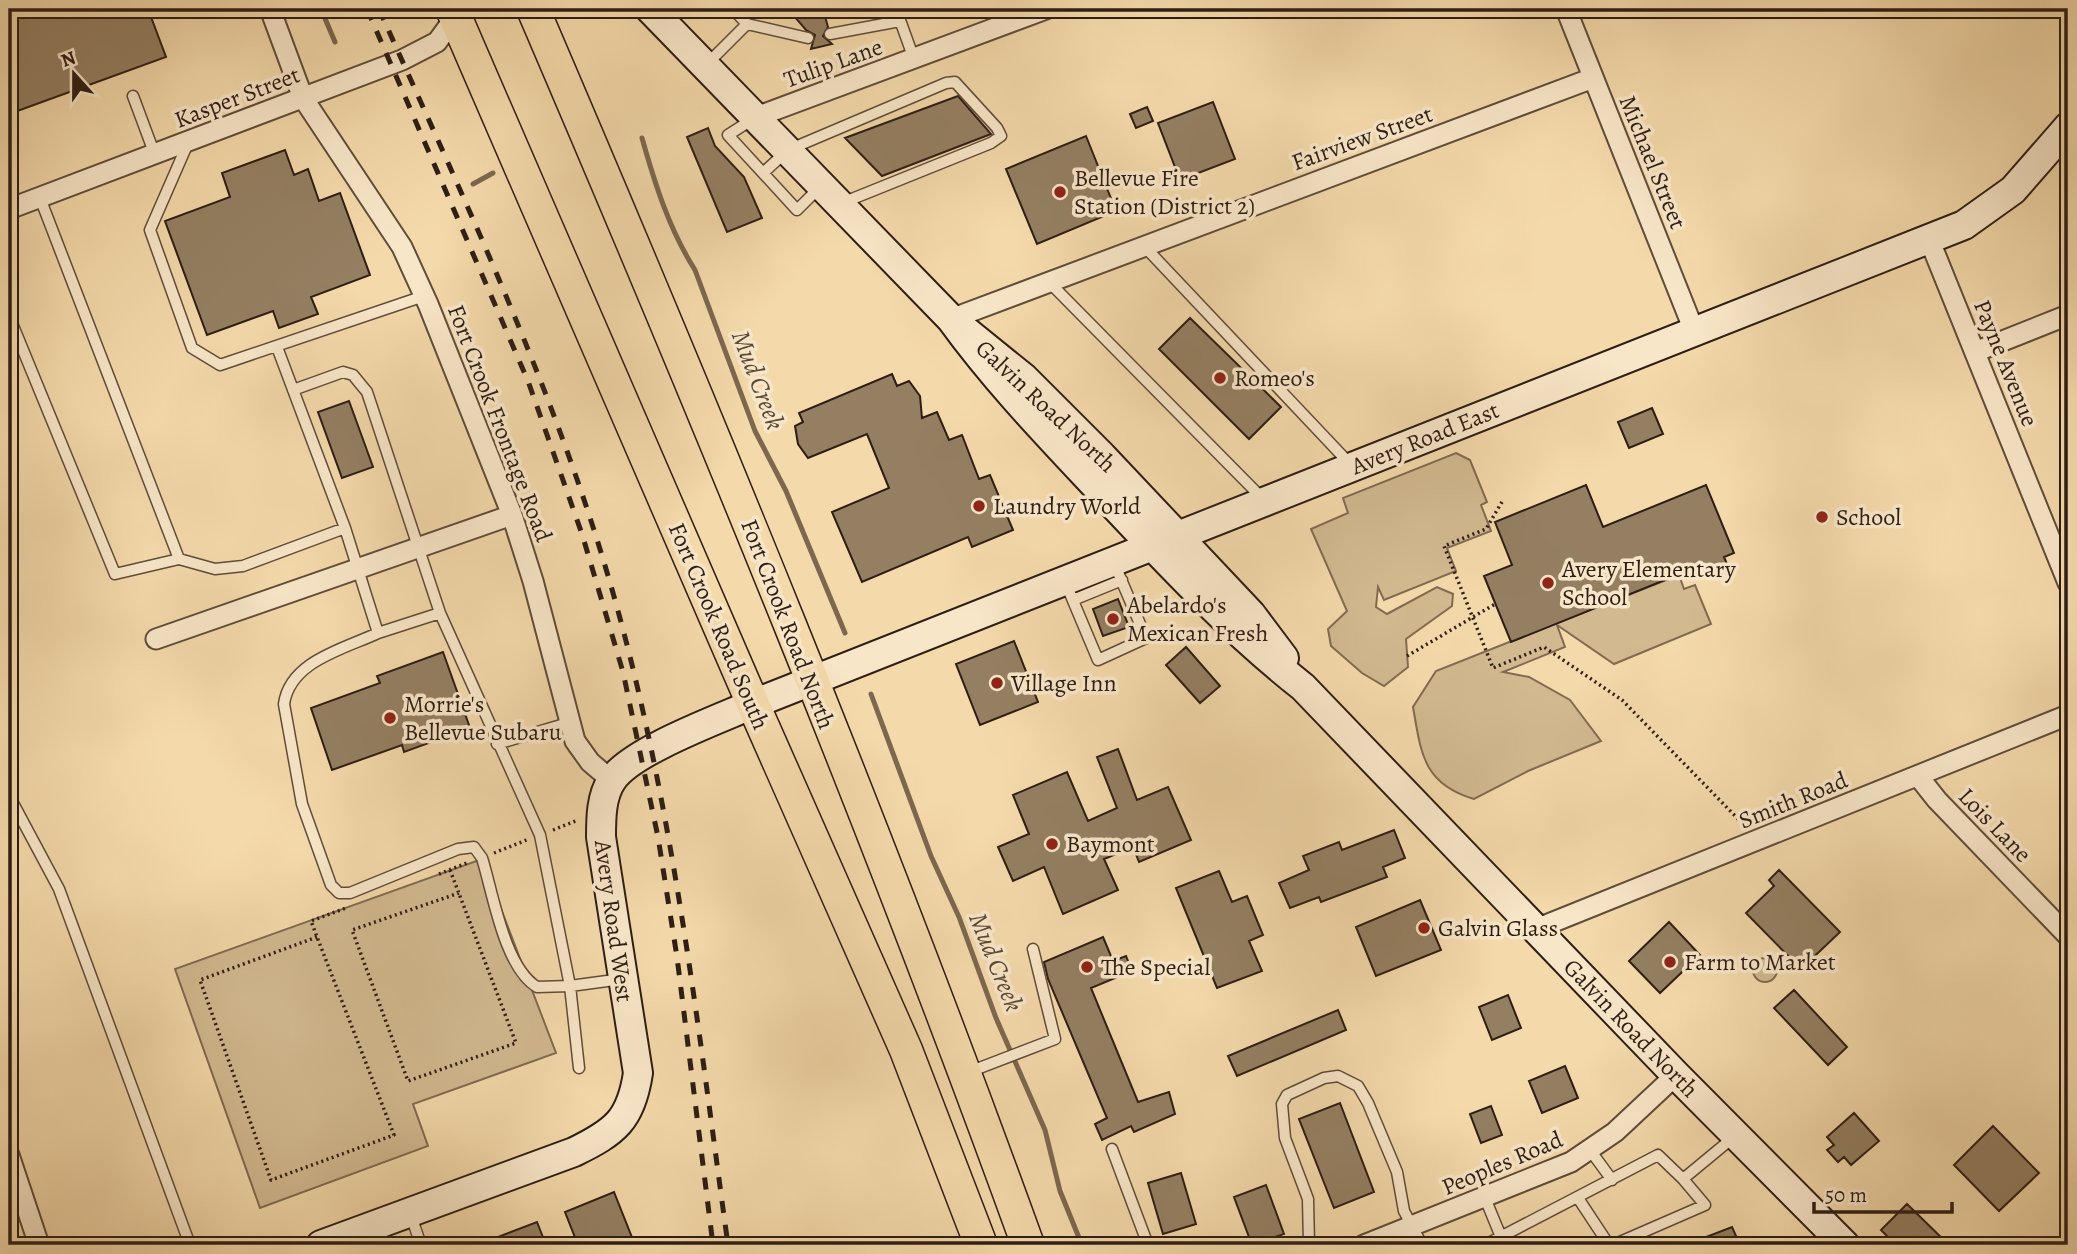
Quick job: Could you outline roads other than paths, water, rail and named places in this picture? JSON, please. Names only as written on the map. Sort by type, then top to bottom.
[{"type":"main road","name":"Fort Crook Road North","points":[[533,9],[716,440],[965,1073],[1028,1245]]},
{"type":"main road","name":"Fort Crook Road South","points":[[459,11],[753,704],[906,1050],[981,1245]]},
{"type":"street","name":"Fort Crook Frontage Road","points":[[270,9],[303,98],[402,247],[424,296],[512,515],[533,581],[568,723],[575,741],[590,762],[611,780]]},
{"type":"street","name":"Galvin Road North","points":[[650,9],[951,319],[1024,379],[1164,540],[1251,614],[1303,687],[1676,1075],[1845,1245]]},
{"type":"street","name":"Tulip Lane","points":[[756,117],[1046,9]]},
{"type":"street","name":"Michael Street","points":[[1566,9],[1695,332]]},
{"type":"street","name":"Kasper Street","points":[[9,209],[425,49],[437,42],[459,11]]},
{"type":"street","name":"Fairview Street","points":[[951,319],[1593,78]]},
{"type":"street","name":"Avery Road East","points":[[753,704],[1069,590],[1117,570],[1164,540],[1964,225],[2013,190],[2068,127]]},
{"type":"street","name":"Payne Avenue","points":[[1929,239],[2068,583]]},
{"type":"street","points":[[1975,352],[2068,315]]},
{"type":"street","points":[[156,639],[512,515]]},
{"type":"street","points":[[611,780],[626,765],[653,749],[753,704]]},
{"type":"street","name":"Smith Road","points":[[1536,929],[2068,715]]},
{"type":"street","name":"Lois Lane","points":[[1918,776],[1937,800],[2068,936]]},
{"type":"street","name":"Avery Road West","points":[[321,1245],[574,1152],[601,1139],[620,1124],[631,1109],[638,1073],[601,837],[603,803],[611,780]]},
{"type":"street","name":"Peoples Road","points":[[1364,1245],[1546,1174],[1590,1150],[1615,1132],[1676,1075]]},
{"type":"street","points":[[9,1155],[16,1200],[39,1245]]},
{"type":"lane","points":[[733,9],[747,24],[808,38]]},
{"type":"lane","points":[[896,9],[914,59]]},
{"type":"lane","points":[[830,34],[900,20]]},
{"type":"lane","points":[[706,65],[747,24]]},
{"type":"lane","points":[[756,117],[728,135],[797,210],[831,195],[991,143],[1001,136],[998,128],[955,82],[788,150],[763,173]]},
{"type":"lane","points":[[133,96],[155,155]]},
{"type":"lane","points":[[188,142],[150,230],[192,348],[220,365],[424,296]]},
{"type":"lane","points":[[40,198],[179,559]]},
{"type":"lane","points":[[1143,246],[1353,467]]},
{"type":"lane","points":[[1048,282],[1265,501]]},
{"type":"lane","points":[[9,316],[115,574],[179,559],[215,569],[243,566],[345,528]]},
{"type":"lane","points":[[277,347],[345,528],[378,633]]},
{"type":"lane","points":[[293,390],[343,372],[353,375],[367,392],[440,612],[496,744],[540,835],[570,986],[579,1068]]},
{"type":"lane","points":[[1069,590],[1098,660],[1146,638],[1117,570]]},
{"type":"lane","points":[[440,612],[378,633],[311,664],[296,674],[286,689],[284,704],[302,804],[331,885],[339,893],[350,892],[458,849],[474,847],[482,858],[506,940],[521,973],[537,987],[623,979]]},
{"type":"lane","points":[[496,744],[568,723]]},
{"type":"lane","points":[[13,803],[58,889],[190,1245]]},
{"type":"lane","points":[[965,1073],[1055,1039],[1033,949]]},
{"type":"lane","points":[[1309,1245],[1308,1199],[1285,1138],[1281,1116],[1287,1095],[1324,1078],[1347,1078],[1358,1086],[1368,1103],[1397,1172],[1404,1211],[1422,1245]]},
{"type":"lane","points":[[1683,1180],[1735,1135]]},
{"type":"lane","points":[[1112,1149],[1148,1245]]},
{"type":"lane","points":[[1590,1150],[1612,1180]]},
{"type":"lane","points":[[1485,1245],[1658,1155],[1704,1205],[1611,1245],[1578,1198]]},
{"type":"lane","points":[[1485,1198],[1501,1237]]},
{"type":"lane","points":[[410,1212],[421,1245]]},
{"type":"waterway","name":"Mud Creek","points":[[321,9],[335,42]]},
{"type":"waterway","name":"Mud Creek","points":[[642,138],[664,206],[695,270],[755,431],[786,491],[845,633]]},
{"type":"waterway","name":"Mud Creek","points":[[473,184],[493,173]]},
{"type":"waterway","name":"Mud Creek","points":[[871,694],[931,856],[959,917],[996,1018],[1045,1130],[1060,1191],[1082,1245]]},
{"type":"railway","points":[[367,9],[528,381],[582,534],[623,672],[658,837],[677,957],[713,1245]]},
{"type":"railway","points":[[379,9],[538,374],[592,524],[615,600],[636,679],[669,840],[695,1001],[728,1245]]},
{"type":"place","name":"Bellevue Fire Station (District 2)","points":[[1060,192]]},
{"type":"place","name":"Romeo's","points":[[1220,378]]},
{"type":"place","name":"Laundry World","points":[[979,506]]},
{"type":"place","name":"School","points":[[1822,517]]},
{"type":"place","name":"Avery Elementary School","points":[[1548,583]]},
{"type":"place","name":"Abelardo's Mexican Fresh","points":[[1113,619]]},
{"type":"place","name":"Village Inn","points":[[997,683]]},
{"type":"place","name":"Morrie's Bellevue Subaru","points":[[390,718]]},
{"type":"place","name":"Baymont","points":[[1052,844]]},
{"type":"place","name":"Galvin Glass","points":[[1424,928]]},
{"type":"place","name":"Farm to Market","points":[[1670,962]]},
{"type":"place","name":"The Special","points":[[1087,967]]}]
